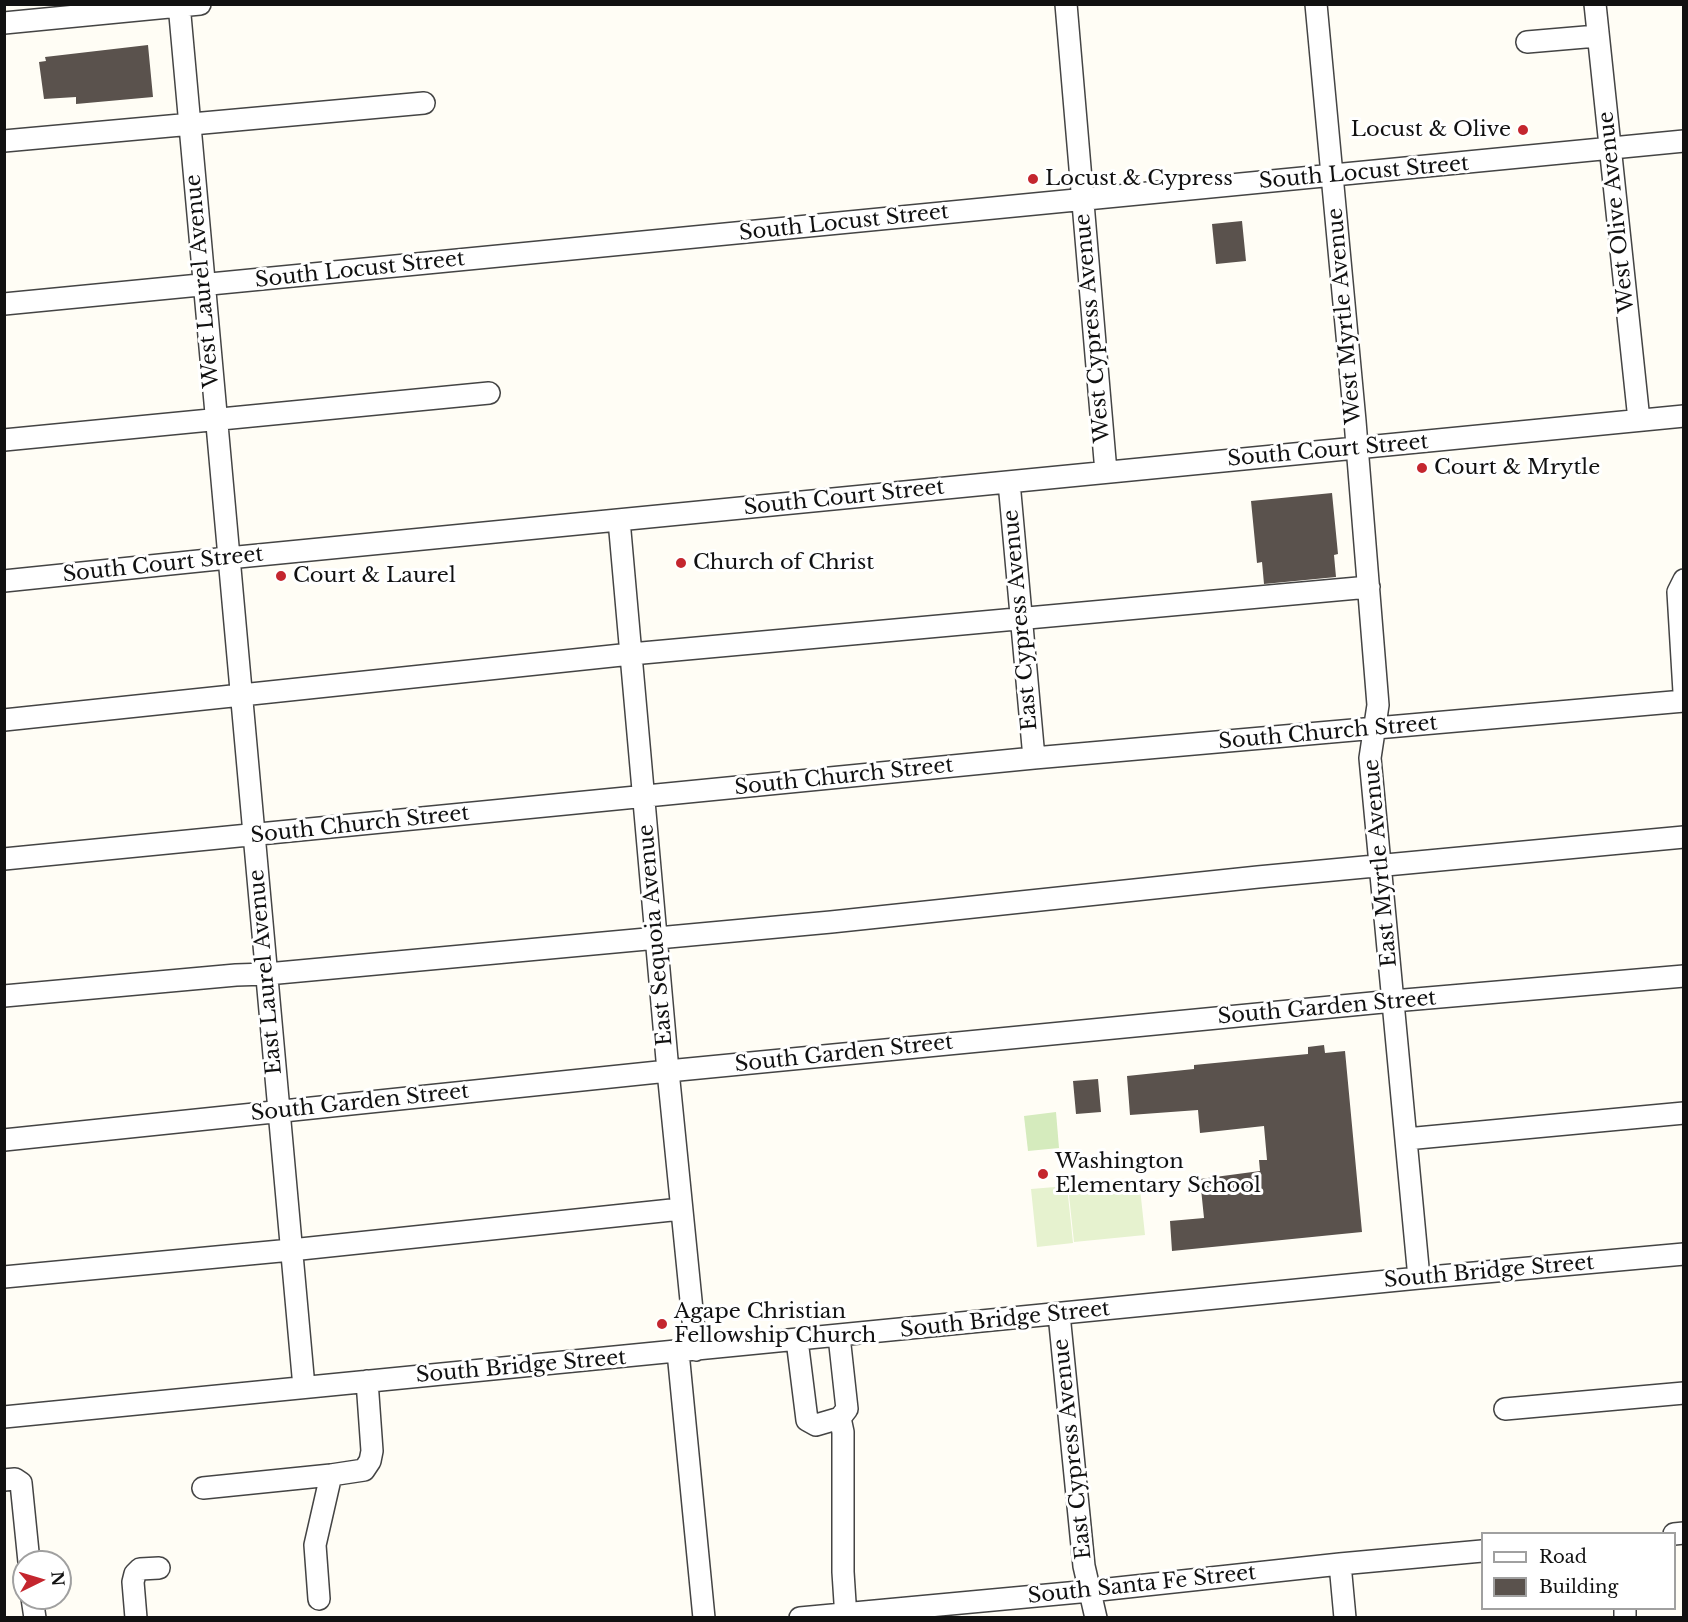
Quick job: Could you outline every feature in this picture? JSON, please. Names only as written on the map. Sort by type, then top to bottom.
[{"type":"street","name":"West Cypress Avenue","points":[[1066,4],[1106,472]]},
{"type":"street","name":"West Myrtle Avenue","points":[[1316,4],[1357,448]]},
{"type":"street","name":"West Olive Avenue","points":[[1595,4],[1639,420]]},
{"type":"street","points":[[4,23],[186,5]]},
{"type":"street","name":"West Laurel Avenue","points":[[186,5],[190,124],[228,558]]},
{"type":"street","points":[[1527,42],[1598,36]]},
{"type":"street","points":[[4,141],[424,103]]},
{"type":"street","name":"South Locust Street","points":[[4,304],[1683,141]]},
{"type":"street","points":[[4,440],[489,393]]},
{"type":"street","name":"South Court Street","points":[[4,581],[1683,416]]},
{"type":"street","name":"East Myrtle Avenue","points":[[1357,448],[1378,705],[1370,758],[1419,1278]]},
{"type":"street","name":"East Cypress Avenue","points":[[1009,482],[1034,758]]},
{"type":"street","name":"East Sequoia Avenue","points":[[619,520],[681,1209],[687,1351],[704,1617]]},
{"type":"street","name":"East Laurel Avenue","points":[[228,558],[304,1387]]},
{"type":"street","points":[[1683,580],[1678,592],[1683,692]]},
{"type":"street","points":[[4,720],[631,654],[1369,587]]},
{"type":"street","name":"South Church Street","points":[[4,859],[1034,758],[1683,701]]},
{"type":"street","points":[[4,996],[831,922],[1380,865],[1683,837]]},
{"type":"street","name":"South Garden Street","points":[[4,1140],[668,1071],[1393,1001],[1683,976]]},
{"type":"street","points":[[1406,1139],[1683,1113]]},
{"type":"street","points":[[4,1277],[291,1250],[681,1209]]},
{"type":"street","name":"South Bridge Street","points":[[4,1417],[1683,1254]]},
{"type":"street","name":"East Cypress Avenue","points":[[1059,1314],[1084,1566],[1096,1617]]},
{"type":"street","points":[[797,1340],[807,1420],[816,1425],[840,1418],[846,1409],[839,1336]]},
{"type":"street","points":[[203,1488],[364,1470],[370,1461],[372,1434],[367,1381]]},
{"type":"street","points":[[1505,1409],[1683,1393]]},
{"type":"street","points":[[840,1418],[843,1432],[843,1572],[846,1615]]},
{"type":"street","points":[[319,1599],[315,1545],[331,1475]]},
{"type":"street","points":[[4,1480],[15,1479],[21,1483],[28,1550]]},
{"type":"street","name":"South Santa Fe Street","points":[[800,1617],[846,1615],[1481,1551]]},
{"type":"street","points":[[1340,1564],[1345,1617]]},
{"type":"street","points":[[136,1617],[133,1582],[135,1574],[140,1569],[159,1568]]},
{"type":"green space","points":[[1056,1112],[1059,1148],[1028,1151],[1024,1116]]},
{"type":"green space","points":[[1139,1179],[1145,1235],[1074,1242],[1068,1186]]},
{"type":"green space","points":[[1067,1186],[1073,1243],[1037,1247],[1031,1189]]},
{"type":"building","points":[[148,45],[153,97],[76,104],[76,97],[44,99],[39,62],[46,61],[45,57]]},
{"type":"building","points":[[1242,221],[1246,261],[1216,264],[1212,224]]},
{"type":"building","points":[[1332,493],[1338,554],[1334,555],[1336,577],[1264,584],[1262,562],[1257,563],[1251,501]]},
{"type":"building","points":[[1324,1045],[1325,1053],[1345,1051],[1362,1232],[1172,1251],[1170,1221],[1204,1218],[1200,1179],[1260,1171],[1259,1160],[1267,1160],[1264,1126],[1200,1133],[1198,1110],[1130,1115],[1127,1076],[1194,1069],[1194,1065],[1308,1054],[1308,1047]]},
{"type":"building","points":[[1098,1079],[1101,1112],[1076,1114],[1073,1081]]},
{"type":"place","name":"Locust & Olive","points":[[1523,130]]},
{"type":"place","name":"Locust & Cypress","points":[[1033,179]]},
{"type":"place","name":"Court & Mrytle","points":[[1422,468]]},
{"type":"place","name":"Church of Christ","points":[[681,563]]},
{"type":"place","name":"Court & Laurel","points":[[281,576]]},
{"type":"place","name":"Washington Elementary School","points":[[1043,1174]]},
{"type":"place","name":"Agape Christian Fellowship Church","points":[[662,1324]]}]
